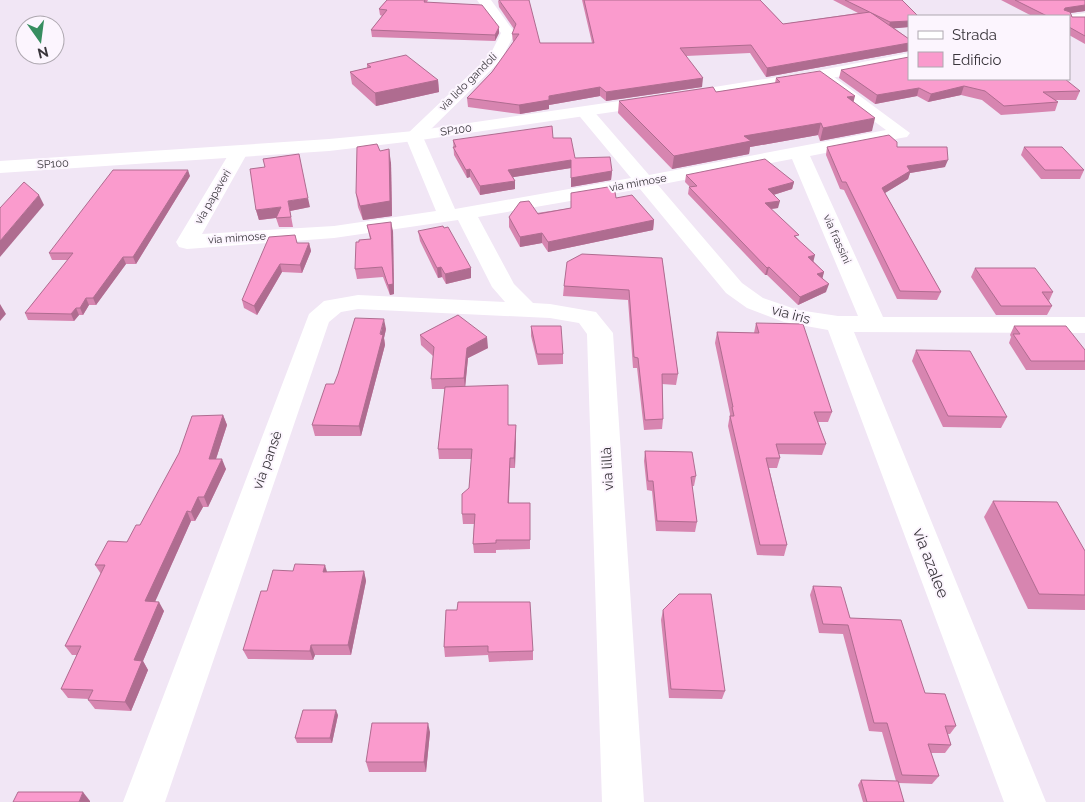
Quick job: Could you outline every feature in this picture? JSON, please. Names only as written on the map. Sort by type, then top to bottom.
[{"type":"street","name":"via lido gandoli","points":[[414,136],[496,57],[508,33],[484,0]]},
{"type":"street","points":[[1070,18],[1085,16]]},
{"type":"street","name":"SP100","points":[[0,167],[239,152],[414,136],[585,112],[821,75],[908,58]]},
{"type":"street","name":"via mimose","points":[[187,242],[334,232],[457,214],[799,154],[901,133],[821,75]]},
{"type":"street","name":"via iris","points":[[585,112],[734,288],[755,303],[793,316],[838,324],[1085,325]]},
{"type":"street","points":[[414,136],[457,214],[504,287],[526,310]]},
{"type":"street","name":"via papaveri","points":[[187,242],[239,152]]},
{"type":"street","name":"via frassini","points":[[799,154],[874,324]]},
{"type":"street","name":"via pansè","points":[[144,802],[318,320],[333,306],[358,302],[526,310]]},
{"type":"street","name":"via lillà","points":[[526,310],[550,311],[587,317],[600,332],[623,802]]},
{"type":"street","name":"via azalee","points":[[838,324],[1025,802]]},
{"type":"building","points":[[387,0],[425,0],[424,2],[482,5],[499,27],[495,35],[371,30],[387,10],[379,9]]},
{"type":"building","points":[[499,0],[529,0],[540,43],[594,43],[584,0],[760,0],[783,24],[870,12],[908,38],[908,43],[767,68],[751,45],[680,48],[703,78],[606,92],[600,87],[549,96],[549,100],[519,105],[467,98],[492,72],[519,34],[512,34],[516,24]]},
{"type":"building","points":[[845,0],[902,0],[917,15],[908,15],[908,21],[890,22]]},
{"type":"building","points":[[1015,0],[1085,0],[1085,5],[1065,8],[1064,10],[1070,12],[1072,17],[1085,17],[1085,36],[1070,28],[1070,15],[1045,15]]},
{"type":"building","points":[[406,55],[438,80],[375,93],[350,72],[371,67],[367,64]]},
{"type":"building","points":[[908,57],[908,80],[1066,80],[1080,91],[1043,92],[1058,102],[1004,106],[985,91],[964,86],[931,94],[919,88],[877,95],[841,70]]},
{"type":"building","points":[[820,71],[855,96],[847,97],[875,118],[823,128],[821,123],[744,136],[751,141],[674,156],[619,101],[713,87],[716,92],[780,82],[776,78]]},
{"type":"building","points":[[552,126],[553,138],[571,138],[575,158],[610,157],[612,171],[571,178],[571,160],[508,170],[515,181],[480,186],[470,169],[466,170],[453,147],[456,147],[453,140]]},
{"type":"building","points":[[889,135],[897,142],[897,147],[947,147],[948,160],[907,166],[910,171],[882,188],[941,292],[900,291],[846,182],[842,182],[827,147]]},
{"type":"building","points":[[377,144],[380,151],[389,149],[390,201],[360,206],[356,193],[357,147]]},
{"type":"building","points":[[1024,147],[1062,147],[1084,170],[1045,170]]},
{"type":"building","points":[[299,154],[308,198],[288,201],[291,217],[276,218],[281,207],[256,210],[250,169],[265,167],[263,159]]},
{"type":"building","points":[[765,159],[794,182],[768,189],[780,201],[765,203],[799,235],[794,236],[815,255],[808,257],[824,272],[817,274],[829,284],[800,297],[769,267],[767,268],[689,187],[697,186],[686,175]]},
{"type":"building","points":[[113,170],[188,170],[133,257],[123,257],[93,298],[86,298],[80,308],[76,308],[71,314],[25,313],[73,253],[49,253]]},
{"type":"building","points":[[24,182],[39,195],[0,241],[0,208]]},
{"type":"building","points":[[614,186],[616,198],[632,195],[654,220],[548,242],[542,233],[520,237],[509,217],[520,202],[529,201],[538,214],[571,208],[571,193]]},
{"type":"building","points":[[391,222],[393,284],[388,285],[382,267],[355,269],[356,242],[371,239],[367,225]]},
{"type":"building","points":[[443,226],[444,228],[448,227],[471,268],[445,274],[441,267],[437,268],[418,231]]},
{"type":"building","points":[[295,235],[297,243],[309,243],[300,265],[280,264],[254,306],[242,300],[269,237]]},
{"type":"building","points":[[582,254],[662,258],[678,374],[662,374],[663,419],[645,420],[638,358],[634,357],[629,290],[564,286],[567,262]]},
{"type":"building","points":[[975,268],[1035,268],[1053,292],[1042,292],[1052,306],[1001,306]]},
{"type":"building","points":[[458,315],[487,337],[467,348],[464,378],[431,379],[434,347],[420,335]]},
{"type":"building","points":[[355,318],[384,319],[380,334],[383,335],[359,426],[312,425],[326,384],[334,384]]},
{"type":"building","points":[[756,323],[803,324],[832,412],[814,412],[826,444],[776,444],[780,458],[766,458],[787,545],[760,545],[730,416],[734,416],[733,407],[717,332],[759,333]]},
{"type":"building","points":[[531,326],[561,326],[563,354],[537,354]]},
{"type":"building","points":[[1014,326],[1066,326],[1085,350],[1085,361],[1031,361],[1013,334],[1020,334]]},
{"type":"building","points":[[916,350],[970,351],[1007,417],[948,416]]},
{"type":"building","points":[[508,385],[508,425],[516,425],[514,458],[510,458],[508,503],[530,503],[530,540],[496,540],[496,543],[473,544],[475,514],[462,514],[462,494],[469,488],[472,449],[438,449],[445,387]]},
{"type":"building","points":[[223,415],[209,459],[222,459],[204,497],[198,497],[191,512],[187,511],[145,601],[159,602],[134,660],[142,661],[125,702],[88,700],[93,690],[61,689],[81,646],[65,646],[105,565],[95,565],[108,541],[127,542],[136,525],[140,525],[179,453],[192,416]]},
{"type":"building","points":[[645,451],[692,452],[696,476],[691,477],[697,522],[657,521],[653,481],[648,481]]},
{"type":"building","points":[[993,501],[1057,502],[1085,551],[1085,595],[1039,594]]},
{"type":"building","points":[[295,564],[325,565],[323,572],[364,571],[348,645],[311,645],[310,651],[243,650],[261,591],[267,591],[273,570],[293,571]]},
{"type":"building","points":[[813,586],[841,587],[850,618],[901,620],[925,693],[945,694],[956,726],[945,726],[951,745],[928,744],[939,776],[902,775],[887,723],[874,723],[848,625],[823,624]]},
{"type":"building","points":[[679,594],[711,594],[725,691],[671,689],[663,610]]},
{"type":"building","points":[[458,602],[530,602],[533,651],[488,652],[488,646],[444,647],[446,610],[457,610]]},
{"type":"building","points":[[303,710],[336,710],[330,738],[295,738]]},
{"type":"building","points":[[372,723],[428,723],[424,762],[366,762]]},
{"type":"building","points":[[861,780],[898,781],[904,802],[867,802]]},
{"type":"building","points":[[18,792],[83,792],[79,802],[13,802]]}]
